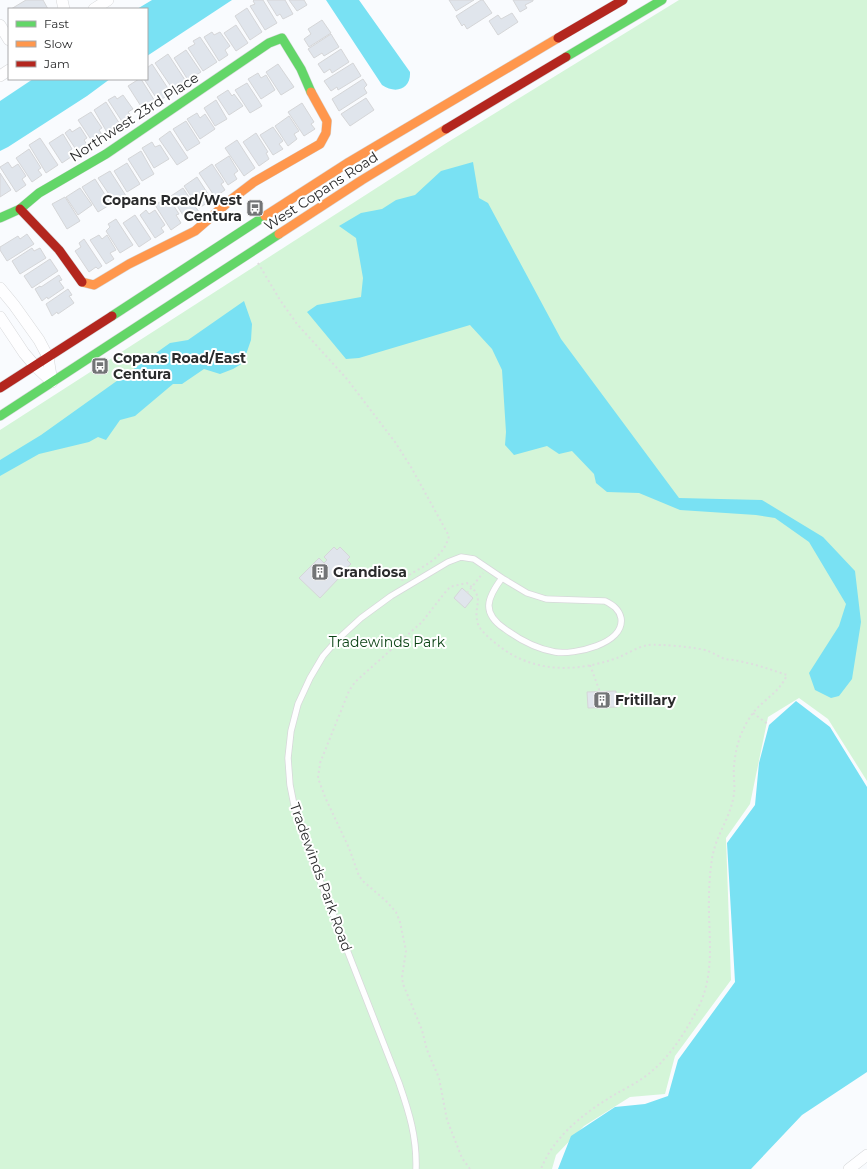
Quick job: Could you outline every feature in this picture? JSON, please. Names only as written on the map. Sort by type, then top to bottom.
[{"type":"main road","name":"West Copans Road","points":[[0,416],[257,248],[282,219],[349,162],[623,0]]},
{"type":"main road","name":"West Copans Road","points":[[0,388],[48,357],[282,219],[362,180],[508,90],[662,0]]},
{"type":"main road","name":"Northwest 23rd Place","points":[[0,218],[20,209],[39,193],[106,154],[269,43],[282,38],[301,69],[309,88],[327,121],[326,133],[320,144],[254,182],[232,198],[194,231],[129,264],[94,285],[82,282],[59,250],[20,209]]},
{"type":"street","points":[[96,8],[108,0]]},
{"type":"street","points":[[0,25],[8,38]]},
{"type":"street","points":[[0,288],[39,340],[48,357],[52,382]]},
{"type":"street","points":[[0,317],[24,353],[52,382]]},
{"type":"street","points":[[849,1169],[867,1155]]},
{"type":"lane","name":"Tradewinds Park Road","points":[[416,1169],[416,1143],[412,1120],[312,860],[297,817],[290,786],[288,758],[291,730],[298,704],[310,678],[323,656],[337,640],[362,618],[406,587],[448,562],[461,557],[474,559],[527,593],[546,599],[605,601],[614,605],[620,614],[622,622],[619,630],[613,638],[599,645],[575,651],[556,652],[534,646],[515,637],[498,625],[491,616],[489,600],[502,578]]},
{"type":"path","points":[[257,248],[257,262],[280,300],[297,324],[347,379],[395,442],[411,467],[449,536],[446,546],[438,556],[402,579],[406,587]]},
{"type":"path","points":[[95,370],[98,375]]},
{"type":"path","points":[[467,593],[488,568]]},
{"type":"path","points":[[470,1169],[462,1158],[447,1120],[439,1078],[427,1050],[422,1030],[403,984],[402,977],[406,951],[400,922],[396,912],[359,876],[349,848],[325,797],[318,778],[320,764],[354,682],[422,622],[450,588],[463,583],[467,583],[478,595],[478,624],[491,639],[507,652],[534,663],[558,669],[576,668],[616,658],[636,648],[661,646],[707,651],[725,659],[742,662],[787,675],[782,685],[753,712],[743,730],[736,749],[734,767],[734,799],[715,843],[712,859],[709,898],[710,959],[707,983],[699,1006],[683,1035],[664,1059],[651,1072],[602,1102],[578,1119],[545,1157],[540,1169]]},
{"type":"path","points":[[590,665],[600,692]]},
{"type":"path","points":[[753,712],[769,725]]},
{"type":"green space","name":"Tradewinds Park","points":[[679,0],[867,0],[867,781],[828,719],[799,698],[768,717],[750,804],[726,838],[731,980],[675,1056],[665,1094],[630,1097],[584,1126],[556,1155],[552,1169],[0,1169],[0,430],[448,142]]},
{"type":"water","points":[[152,0],[232,0],[148,55],[148,8],[139,8]]},
{"type":"water","points":[[326,0],[359,0],[410,72],[410,78],[405,86],[397,90],[387,88],[382,85]]},
{"type":"water","points":[[32,80],[109,80],[87,96],[0,151],[0,101]]},
{"type":"water","points":[[473,162],[479,198],[488,203],[561,339],[679,498],[762,500],[823,537],[855,571],[861,622],[852,679],[839,696],[831,698],[815,690],[809,673],[839,626],[846,604],[809,542],[775,518],[756,515],[680,510],[639,493],[607,492],[596,483],[594,474],[572,451],[559,454],[547,446],[514,455],[505,445],[506,432],[502,370],[492,349],[470,325],[359,358],[346,359],[307,312],[317,305],[361,297],[363,278],[356,238],[339,226],[361,213],[382,209],[396,200],[415,195],[441,171]]},
{"type":"water","points":[[244,301],[252,324],[251,340],[243,363],[220,374],[204,369],[182,384],[173,384],[135,416],[120,420],[106,440],[98,437],[89,442],[39,454],[0,476],[0,460],[41,435],[170,343],[188,340]]},
{"type":"water","points":[[796,701],[830,727],[867,787],[867,1072],[802,1115],[751,1169],[558,1169],[571,1136],[615,1107],[645,1104],[668,1096],[678,1060],[735,982],[727,843],[755,805],[759,763],[769,725]]},
{"type":"building","points":[[26,0],[43,0],[47,8],[13,8]]},
{"type":"building","points":[[263,0],[277,23],[265,30],[250,6],[255,4],[253,1]]},
{"type":"building","points":[[267,0],[285,0],[293,14],[283,19],[280,14],[277,16]]},
{"type":"building","points":[[289,0],[304,0],[307,5],[297,11]]},
{"type":"building","points":[[449,0],[474,0],[456,11]]},
{"type":"building","points":[[483,0],[492,13],[467,29],[464,24],[462,26],[456,16]]},
{"type":"building","points":[[513,0],[533,1],[525,5],[527,8],[520,12]]},
{"type":"building","points":[[247,8],[262,32],[250,40],[235,16]]},
{"type":"building","points":[[512,13],[518,22],[498,35],[489,21],[498,15],[501,19]]},
{"type":"building","points":[[322,20],[331,33],[309,47],[304,39],[311,34],[308,29]]},
{"type":"building","points":[[236,25],[248,43],[236,51],[224,33]]},
{"type":"building","points":[[212,32],[214,35],[220,32],[230,46],[225,50],[228,55],[219,61],[204,37]]},
{"type":"building","points":[[331,34],[339,47],[324,56],[322,53],[314,58],[308,49]]},
{"type":"building","points":[[200,37],[217,62],[203,71],[188,48],[195,44],[193,41]]},
{"type":"building","points":[[341,49],[349,62],[332,73],[330,69],[324,73],[318,64]]},
{"type":"building","points":[[186,50],[201,72],[188,80],[174,58]]},
{"type":"building","points":[[168,54],[187,83],[174,91],[155,63]]},
{"type":"building","points":[[353,63],[361,76],[338,90],[337,87],[331,91],[324,81]]},
{"type":"building","points":[[152,64],[171,93],[162,99],[158,93],[155,96],[145,80],[148,80],[148,67]]},
{"type":"building","points":[[278,64],[294,87],[281,95],[266,72]]},
{"type":"building","points":[[258,73],[261,78],[266,75],[275,90],[261,99],[248,79]]},
{"type":"building","points":[[363,79],[367,85],[364,88],[367,93],[339,111],[332,99]]},
{"type":"building","points":[[137,80],[142,80],[156,103],[144,111],[128,86]]},
{"type":"building","points":[[247,83],[262,106],[250,113],[235,90]]},
{"type":"building","points":[[228,90],[232,96],[234,94],[243,106],[229,115],[217,97]]},
{"type":"building","points":[[123,95],[133,109],[128,112],[132,117],[123,123],[108,100],[115,96],[117,99]]},
{"type":"building","points":[[366,98],[374,110],[350,126],[341,114]]},
{"type":"building","points":[[216,100],[227,119],[215,126],[204,108]]},
{"type":"building","points":[[106,102],[121,126],[108,134],[94,110]]},
{"type":"building","points":[[302,103],[314,122],[311,124],[315,129],[304,136],[288,112]]},
{"type":"building","points":[[91,112],[102,128],[99,130],[104,138],[94,144],[78,120]]},
{"type":"building","points":[[197,113],[200,118],[205,114],[215,129],[200,139],[187,119]]},
{"type":"building","points":[[289,116],[299,131],[294,134],[297,139],[288,146],[275,126]]},
{"type":"building","points":[[186,121],[200,143],[187,151],[173,129]]},
{"type":"building","points":[[80,127],[87,138],[84,140],[89,148],[79,154],[65,133],[70,129],[72,132]]},
{"type":"building","points":[[273,127],[283,141],[279,144],[283,149],[273,155],[260,135]]},
{"type":"building","points":[[170,131],[188,158],[177,165],[159,139]]},
{"type":"building","points":[[256,133],[268,152],[266,153],[269,159],[259,166],[243,142]]},
{"type":"building","points":[[63,134],[72,149],[68,152],[71,157],[62,163],[49,143]]},
{"type":"building","points":[[40,138],[58,165],[46,173],[29,145]]},
{"type":"building","points":[[237,140],[255,168],[244,176],[225,148]]},
{"type":"building","points":[[152,142],[155,147],[160,145],[169,159],[154,168],[142,148]]},
{"type":"building","points":[[29,149],[41,168],[38,170],[42,175],[32,182],[16,158]]},
{"type":"building","points":[[141,151],[154,174],[142,181],[128,159]]},
{"type":"building","points":[[229,156],[238,171],[234,174],[237,179],[228,185],[215,165]]},
{"type":"building","points":[[8,162],[12,168],[18,164],[26,176],[22,179],[26,185],[16,192],[0,167]]},
{"type":"building","points":[[127,163],[140,184],[127,192],[114,171]]},
{"type":"building","points":[[212,164],[224,182],[221,184],[225,190],[215,197],[199,173]]},
{"type":"building","points":[[110,171],[128,199],[117,206],[98,178]]},
{"type":"building","points":[[0,173],[11,190],[0,197]]},
{"type":"building","points":[[197,177],[212,200],[199,208],[184,186]]},
{"type":"building","points":[[95,179],[111,204],[98,212],[82,187]]},
{"type":"building","points":[[80,188],[92,205],[78,215],[66,197]]},
{"type":"building","points":[[183,188],[199,212],[186,220],[171,196]]},
{"type":"building","points":[[65,197],[80,221],[67,229],[52,204]]},
{"type":"building","points":[[168,197],[179,214],[176,215],[181,223],[171,230],[155,205]]},
{"type":"building","points":[[146,210],[149,214],[155,210],[165,225],[161,228],[164,232],[155,238],[140,215]]},
{"type":"building","points":[[135,215],[151,239],[139,247],[123,223]]},
{"type":"building","points":[[116,219],[133,245],[120,253],[106,231],[110,227],[108,224]]},
{"type":"building","points":[[27,234],[34,244],[7,261],[0,250],[0,247],[18,236],[20,239]]},
{"type":"building","points":[[99,235],[102,239],[107,235],[116,250],[110,253],[114,259],[106,264],[90,240]]},
{"type":"building","points":[[84,239],[102,266],[98,269],[96,267],[89,272],[75,251],[81,247],[79,243]]},
{"type":"building","points":[[32,248],[34,251],[40,248],[46,258],[20,274],[12,261]]},
{"type":"building","points":[[50,259],[58,271],[32,288],[24,276]]},
{"type":"building","points":[[59,275],[62,280],[59,281],[64,288],[48,299],[47,297],[42,301],[35,289],[40,286],[41,287]]},
{"type":"building","points":[[68,289],[72,295],[69,296],[74,303],[58,314],[57,312],[52,316],[46,304]]},
{"type":"building","name":"Grandiosa","points":[[334,547],[337,550],[340,547],[350,557],[347,560],[351,564],[340,574],[336,570],[334,573],[339,578],[320,598],[299,578],[319,558],[324,563],[327,560],[324,557]]},
{"type":"building","points":[[462,588],[473,598],[465,608],[454,598]]},
{"type":"building","name":"Fritillary","points":[[616,691],[617,707],[588,708],[587,692]]},
{"type":"traffic: fast","points":[[566,57],[662,0]]},
{"type":"traffic: fast","points":[[0,218],[20,209],[39,193],[106,154],[269,43],[282,38],[301,69],[311,92]]},
{"type":"traffic: fast","points":[[112,316],[265,216]]},
{"type":"traffic: fast","points":[[0,416],[279,234]]},
{"type":"traffic: slow","points":[[265,216],[349,162],[558,38]]},
{"type":"traffic: slow","points":[[82,282],[94,285],[129,264],[195,231],[254,182],[320,144],[326,133],[327,121],[311,92]]},
{"type":"traffic: slow","points":[[279,234],[362,180],[446,129]]},
{"type":"traffic: jam","points":[[558,38],[623,0]]},
{"type":"traffic: jam","points":[[446,129],[566,57]]},
{"type":"traffic: jam","points":[[20,209],[59,250],[82,282]]},
{"type":"traffic: jam","points":[[0,388],[112,316]]},
{"type":"place","name":"Copans Road/West Centura","points":[[255,208]]},
{"type":"place","name":"Copans Road/East Centura","points":[[100,366]]},
{"type":"place","name":"Grandiosa","points":[[320,572]]},
{"type":"place","name":"Fritillary","points":[[602,700]]}]
